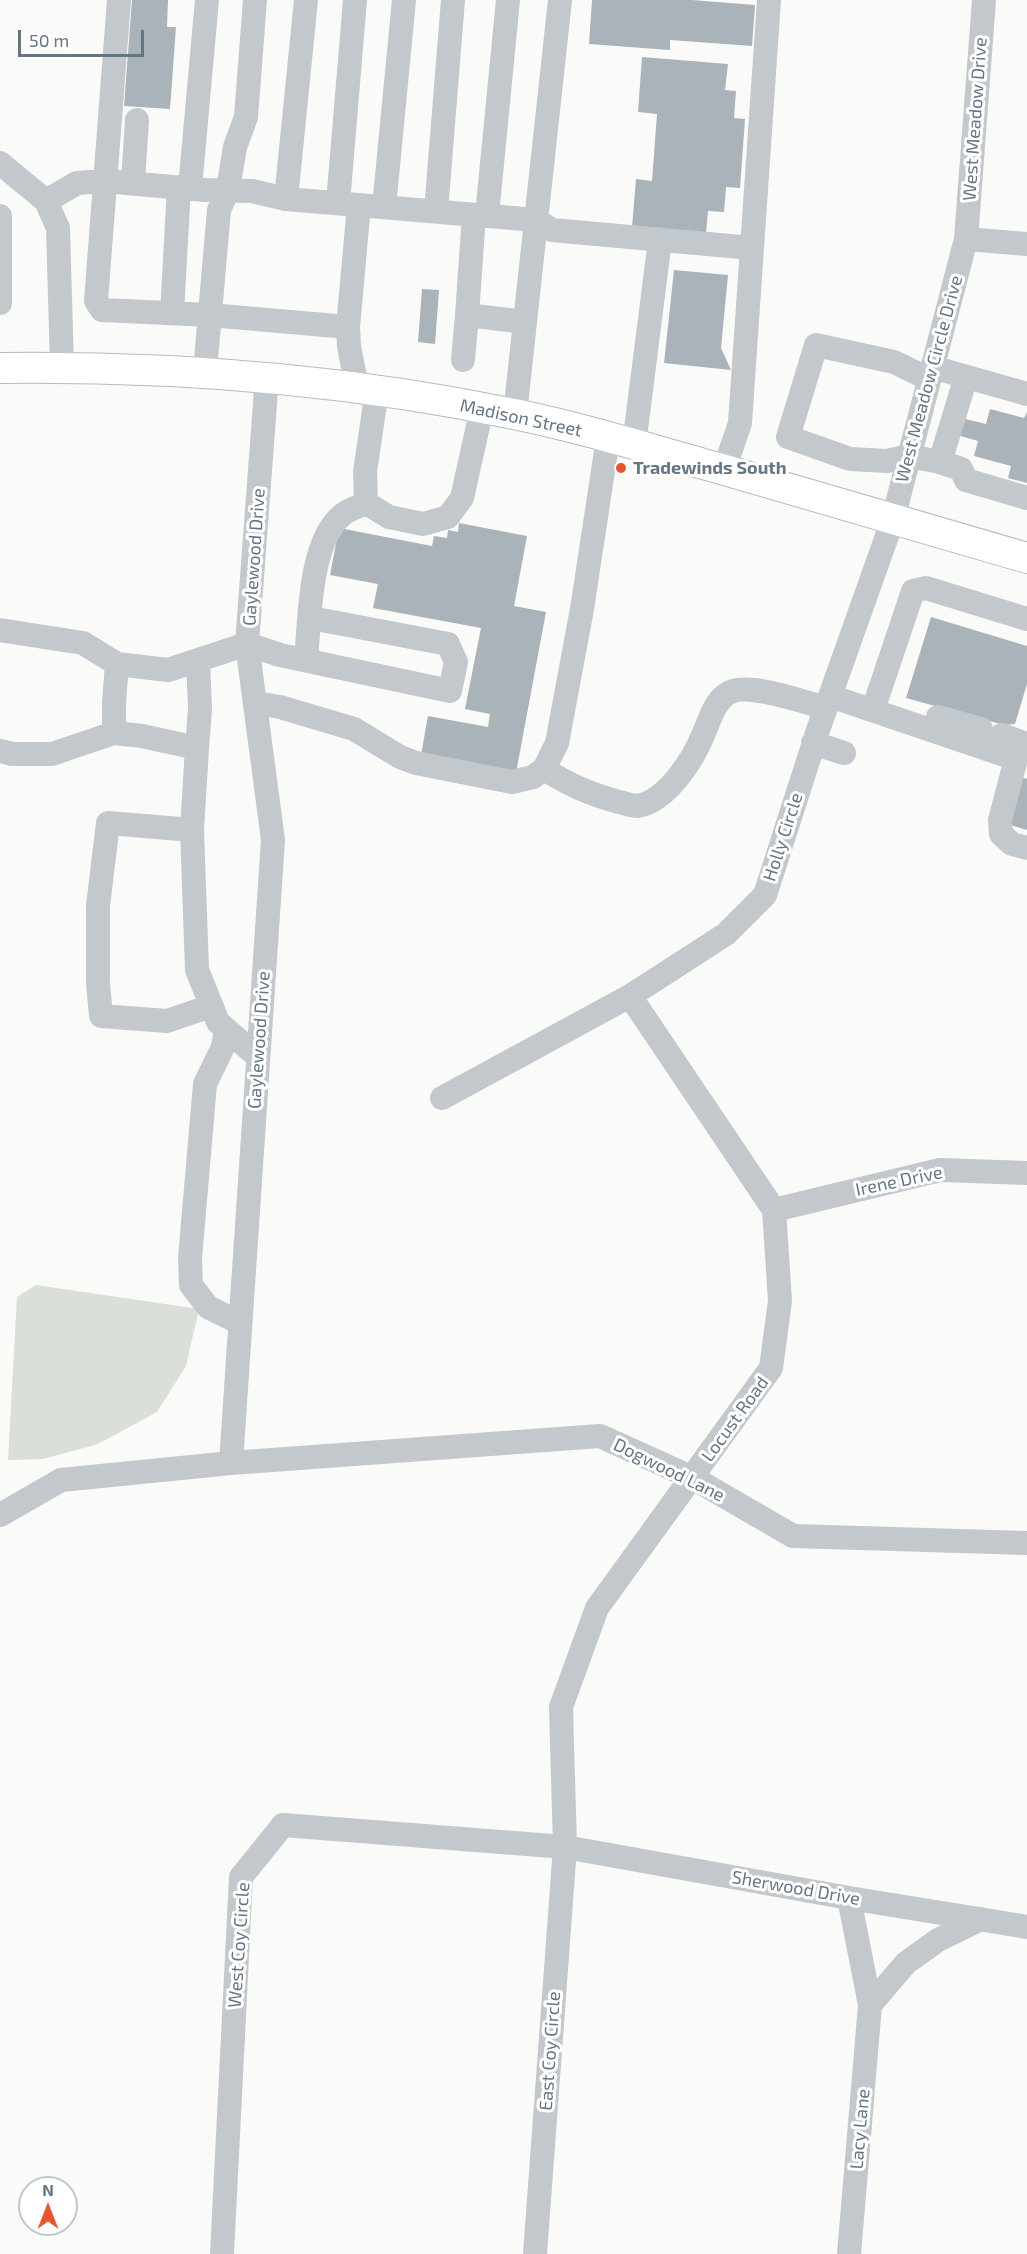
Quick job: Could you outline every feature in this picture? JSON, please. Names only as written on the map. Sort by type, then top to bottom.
[{"type":"main road","name":"Madison Street","points":[[0,368],[62,367],[205,371],[367,389],[515,414],[621,441],[1027,558]]},
{"type":"street","points":[[119,0],[96,301],[102,310],[210,315],[348,327]]},
{"type":"street","points":[[172,313],[184,187],[207,0]]},
{"type":"street","points":[[205,371],[219,210],[228,190],[235,147],[246,117],[255,0]]},
{"type":"street","points":[[286,199],[306,0]]},
{"type":"street","points":[[355,0],[348,204],[348,327],[349,345],[367,389],[366,503]]},
{"type":"street","points":[[384,207],[404,0]]},
{"type":"street","points":[[436,212],[453,0]]},
{"type":"street","points":[[463,360],[508,0]]},
{"type":"street","points":[[515,414],[560,0]]},
{"type":"street","points":[[724,470],[740,423],[769,0]]},
{"type":"street","name":"West Meadow Drive","points":[[966,239],[984,0]]},
{"type":"street","points":[[133,182],[137,120]]},
{"type":"street","points":[[0,163],[46,201],[58,228],[62,367]]},
{"type":"street","points":[[46,201],[77,183],[133,182],[252,191],[286,199],[536,220],[552,230],[752,248]]},
{"type":"street","points":[[0,216],[0,303]]},
{"type":"street","points":[[966,239],[1027,244]]},
{"type":"street","name":"West Meadow Circle Drive","points":[[893,519],[966,239]]},
{"type":"street","points":[[255,703],[280,707],[354,729],[400,757],[416,763],[512,782],[533,777],[544,769],[557,743],[582,609],[621,441],[660,240]]},
{"type":"street","points":[[467,315],[525,322]]},
{"type":"street","points":[[1027,394],[966,377],[931,373],[894,362],[816,345],[788,437],[850,459],[887,461],[909,456],[940,462],[961,469],[966,480],[1027,498]]},
{"type":"street","name":"Gaylewood Drive","points":[[231,1464],[273,840],[247,644],[267,377]]},
{"type":"street","points":[[940,462],[966,377]]},
{"type":"street","points":[[366,503],[389,517],[423,524],[448,517],[462,498],[482,408]]},
{"type":"street","points":[[306,659],[318,560],[329,529],[342,515],[366,503]]},
{"type":"street","name":"Holly Circle","points":[[442,1098],[630,996],[726,934],[765,895],[813,743],[893,519]]},
{"type":"street","points":[[879,712],[913,591],[926,588],[1027,619]]},
{"type":"street","points":[[0,630],[83,643],[117,664],[168,670],[247,644],[280,655],[450,691],[456,662],[448,644],[310,618]]},
{"type":"street","points":[[198,660],[200,709],[192,830],[197,970],[218,1022],[258,1056]]},
{"type":"street","points":[[114,733],[117,664]]},
{"type":"street","points":[[544,769],[569,786],[634,806],[648,803],[679,777],[700,744],[714,709],[723,697],[732,691],[750,688],[879,712],[1024,752]]},
{"type":"street","points":[[879,712],[909,709],[991,732],[1024,752]]},
{"type":"street","points":[[0,751],[12,754],[52,754],[114,733],[142,736],[197,748]]},
{"type":"street","points":[[813,743],[844,753]]},
{"type":"street","points":[[1024,752],[999,819],[1001,834],[1012,844],[1027,848]]},
{"type":"street","points":[[192,830],[108,823],[98,906],[98,983],[101,1016],[167,1022],[211,1006]]},
{"type":"street","points":[[630,996],[774,1210]]},
{"type":"street","points":[[226,1029],[223,1047],[206,1084],[190,1258],[191,1285],[208,1307],[240,1323]]},
{"type":"street","name":"Irene Drive","points":[[774,1210],[940,1170],[1027,1173]]},
{"type":"street","name":"Locust Road","points":[[565,1847],[561,1707],[597,1608],[771,1368],[780,1301],[774,1210]]},
{"type":"street","name":"Dogwood Lane","points":[[231,1464],[600,1436],[693,1478],[793,1536],[1027,1543]]},
{"type":"street","points":[[0,1515],[61,1480],[231,1464]]},
{"type":"street","name":"West Coy Circle","points":[[222,2254],[241,1877],[283,1825],[565,1847]]},
{"type":"street","name":"Sherwood Drive","points":[[565,1847],[1027,1927]]},
{"type":"street","name":"East Coy Circle","points":[[535,2254],[565,1847]]},
{"type":"street","name":"Lacy Lane","points":[[849,1898],[870,2004],[849,2254]]},
{"type":"street","points":[[870,2004],[906,1963],[938,1940],[981,1919]]},
{"type":"shaded area","points":[[36,1285],[199,1309],[186,1366],[157,1412],[98,1444],[43,1459],[8,1460],[17,1297]]},
{"type":"building","points":[[132,0],[168,0],[167,27],[176,27],[170,109],[124,106]]},
{"type":"building","points":[[592,0],[692,0],[755,5],[752,46],[670,40],[670,50],[589,44]]},
{"type":"building","points":[[642,57],[728,64],[725,90],[736,91],[734,118],[745,119],[740,188],[726,187],[724,212],[708,211],[706,233],[632,227],[636,179],[652,181],[657,114],[638,112]]},
{"type":"building","points":[[674,270],[728,275],[721,348],[731,370],[664,363]]},
{"type":"building","points":[[422,289],[439,290],[435,344],[418,342]]},
{"type":"building","points":[[990,409],[1024,418],[1027,412],[1027,483],[1008,478],[1011,466],[974,456],[978,441],[957,435],[961,418],[986,424]]},
{"type":"building","points":[[459,523],[527,536],[514,606],[546,612],[516,773],[421,755],[428,716],[488,727],[490,714],[465,709],[481,628],[373,608],[378,584],[330,575],[339,528],[432,546],[434,536],[447,538],[448,530],[458,532]]},
{"type":"building","points":[[931,617],[1027,646],[1027,684],[1015,724],[1004,725],[906,698]]},
{"type":"building","points":[[1021,777],[1027,779],[1027,830],[1007,824]]},
{"type":"place","name":"Tradewinds South","points":[[621,468]]}]
